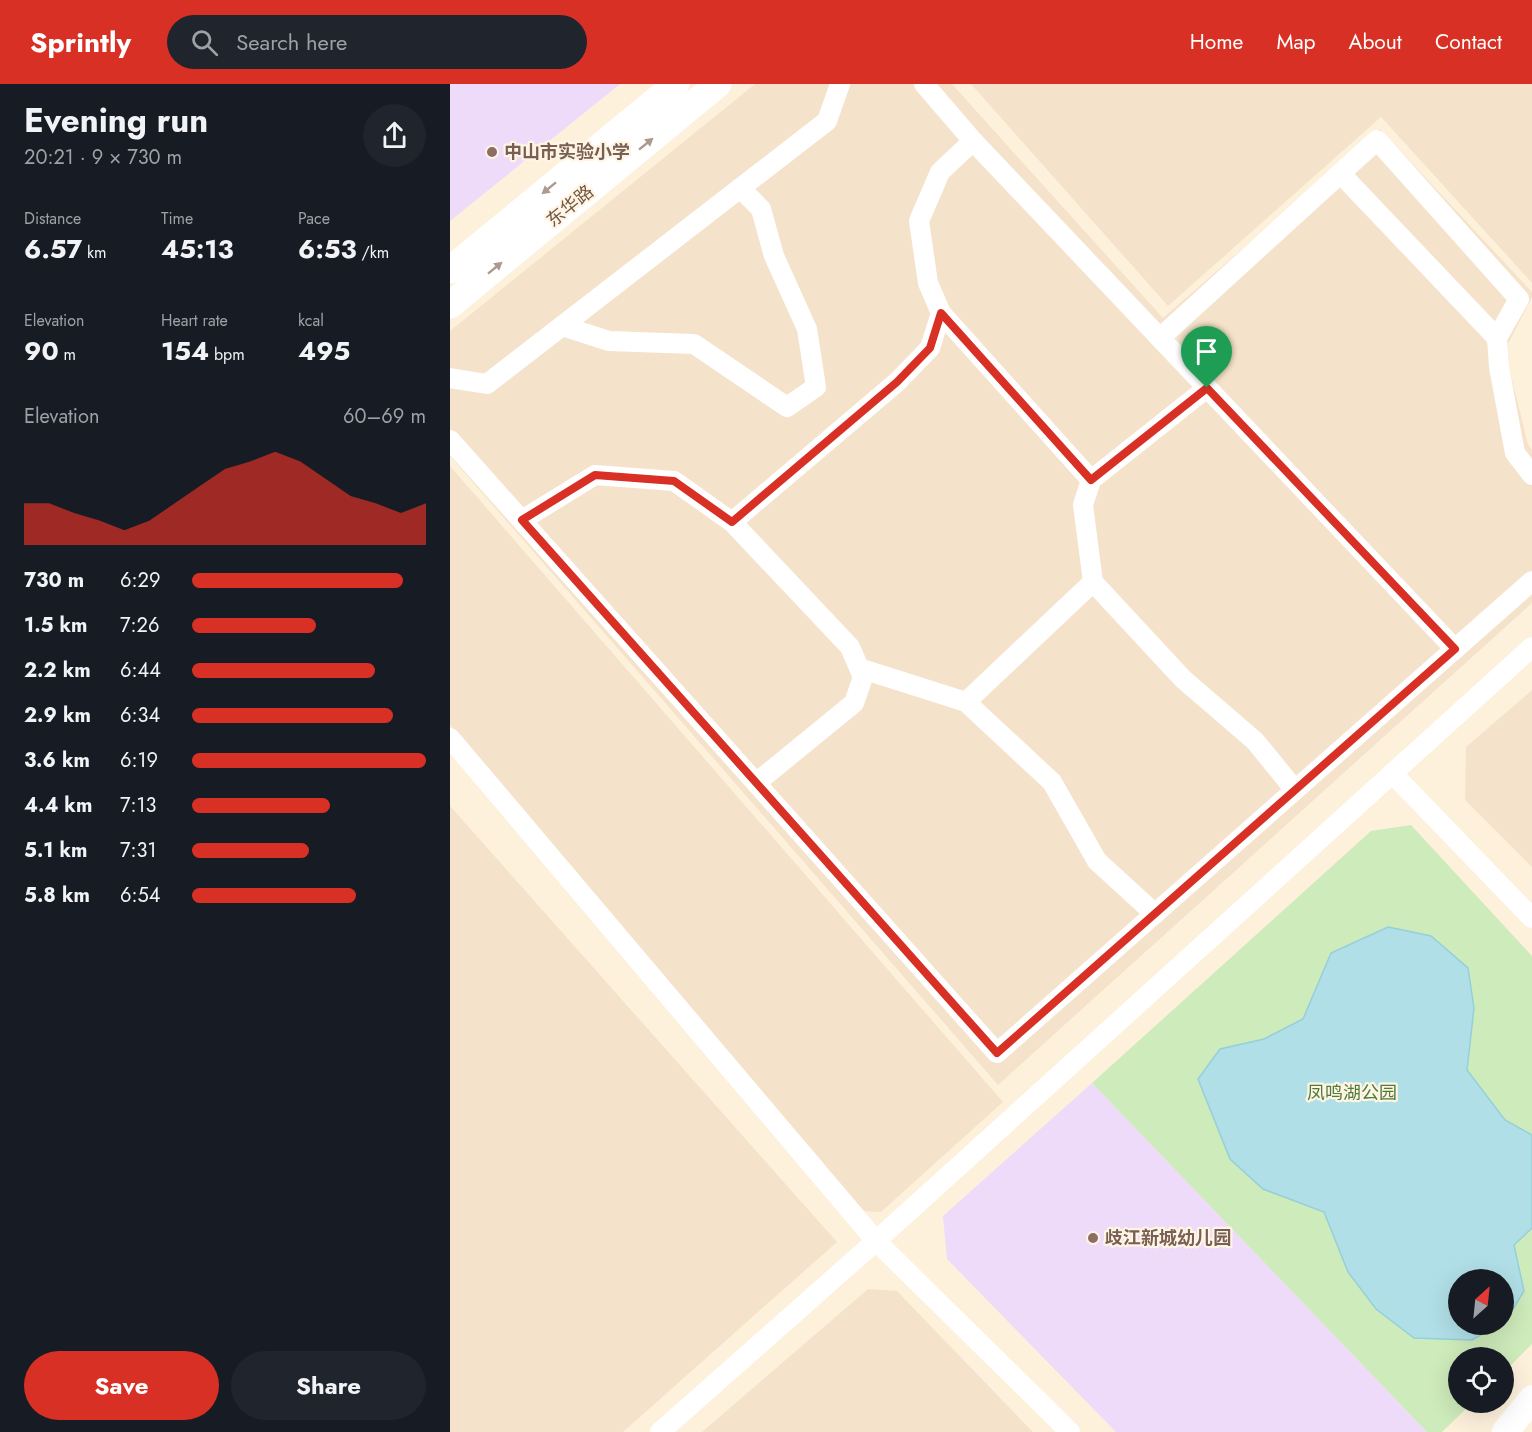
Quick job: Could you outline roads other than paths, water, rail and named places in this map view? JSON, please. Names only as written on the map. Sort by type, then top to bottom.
[{"type":"main road","name":"东华路","points":[[450,270],[676,84]]},
{"type":"main road","name":"东华路","points":[[450,305],[718,84]]},
{"type":"main road","points":[[1505,1432],[1532,1399]]},
{"type":"street","points":[[450,378],[488,384],[827,121],[840,84]]},
{"type":"street","points":[[924,84],[973,141],[1455,649]]},
{"type":"street","points":[[1160,338],[1377,140],[1519,299],[1497,338],[1499,367],[1515,453],[1532,475]]},
{"type":"street","points":[[973,141],[940,172],[919,221],[928,283],[941,313],[1091,480]]},
{"type":"street","points":[[1340,173],[1497,338]]},
{"type":"street","points":[[562,326],[609,341],[694,344],[787,407],[816,387],[807,329],[774,256],[761,209],[740,188]]},
{"type":"street","points":[[732,522],[897,382],[930,348],[941,313]]},
{"type":"street","points":[[1207,388],[1091,480],[1083,505],[1093,582],[1183,679],[1255,741],[1295,790]]},
{"type":"street","points":[[450,440],[997,1053],[1532,581]]},
{"type":"street","points":[[522,520],[595,475],[674,481],[732,522],[850,647],[863,677],[854,703],[756,783]]},
{"type":"street","points":[[966,702],[1093,582]]},
{"type":"street","points":[[660,1432],[876,1240],[1532,647]]},
{"type":"street","points":[[859,668],[966,702],[1052,782],[1097,861],[1155,914]]},
{"type":"street","points":[[450,738],[876,1240],[1070,1432]]},
{"type":"street","points":[[1392,773],[1532,918]]},
{"type":"water","points":[[1388,927],[1431,936],[1468,968],[1474,1008],[1467,1070],[1505,1120],[1532,1135],[1532,1228],[1514,1245],[1524,1291],[1514,1307],[1514,1269],[1448,1269],[1448,1335],[1481,1335],[1472,1340],[1414,1338],[1376,1309],[1348,1272],[1324,1212],[1263,1189],[1230,1159],[1198,1079],[1220,1049],[1264,1039],[1303,1019],[1331,953]]},
{"type":"place","name":"中山市实验小学","points":[[492,152]]},
{"type":"place","name":"歧江新城幼儿园","points":[[1093,1238]]},
{"type":"park label","name":"凤鸣湖公园","points":[[1352,1093]]}]
